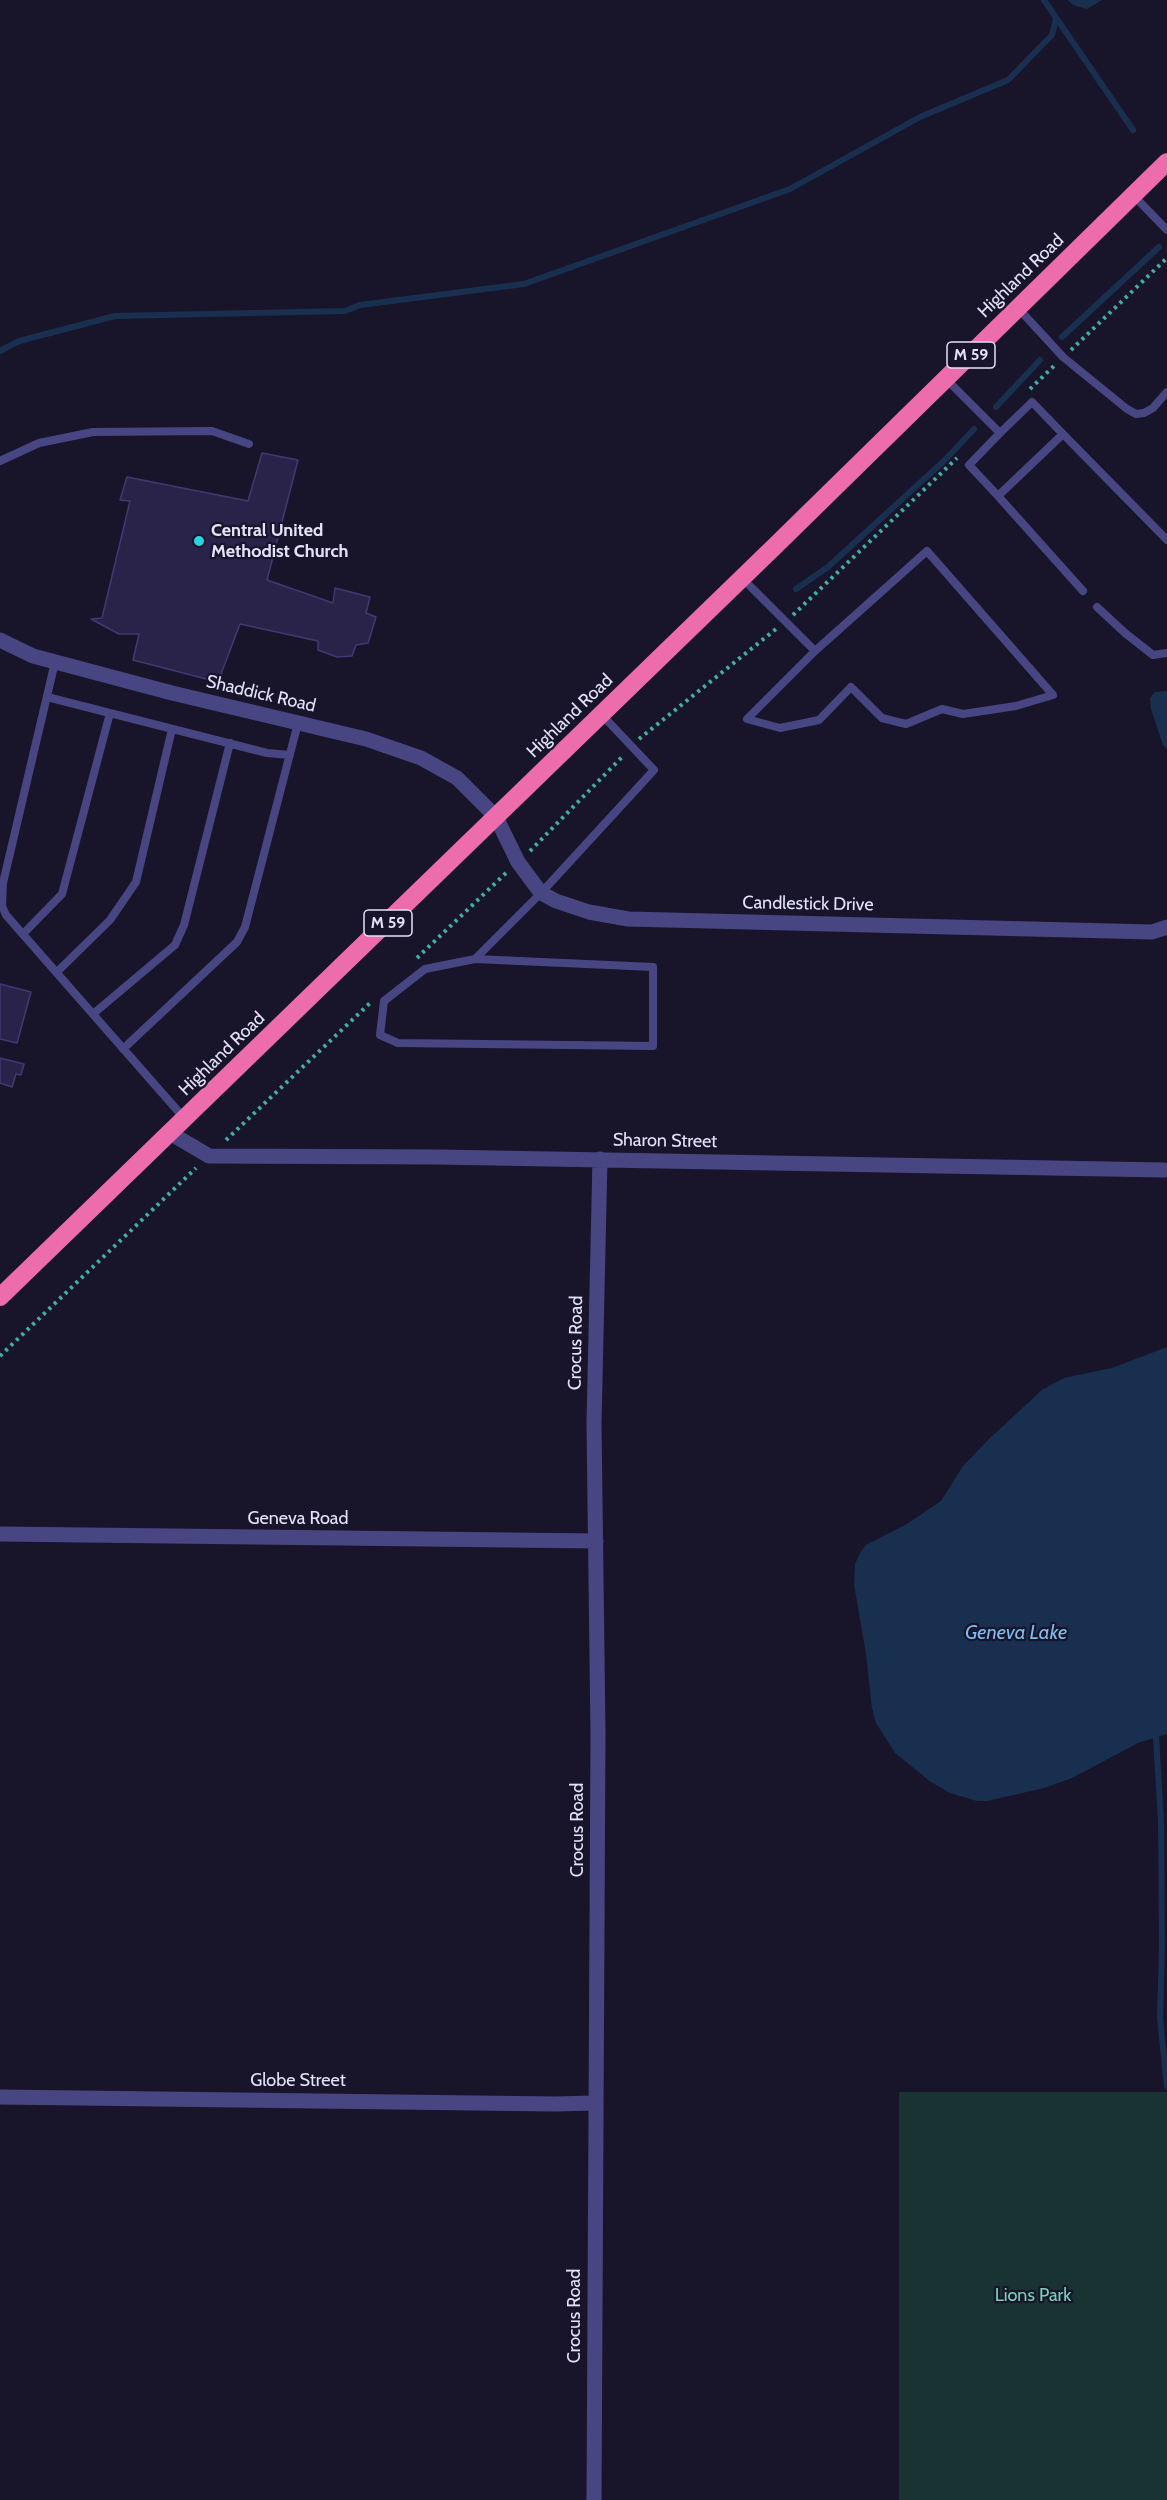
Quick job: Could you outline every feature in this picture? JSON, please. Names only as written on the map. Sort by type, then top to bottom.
[{"type":"highway","name":"Highland Road","points":[[0,1297],[602,715],[1167,162]]},
{"type":"street","name":"Shaddick Road","points":[[0,640],[33,656],[172,693],[366,739],[421,758],[457,777],[496,817]]},
{"type":"street","name":"Candlestick Drive","points":[[496,817],[518,862],[541,893],[556,901],[589,912],[628,919],[1152,932],[1167,927]]},
{"type":"street","points":[[170,1133],[209,1156]]},
{"type":"street","name":"Sharon Street","points":[[209,1156],[600,1159],[1164,1170]]},
{"type":"street","name":"Crocus Road","points":[[594,2500],[598,1756],[594,1423],[600,1159]]},
{"type":"street","name":"Geneva Road","points":[[0,1534],[596,1541]]},
{"type":"street","name":"Globe Street","points":[[0,2097],[595,2103]]},
{"type":"lane","points":[[1133,195],[1167,230]]},
{"type":"lane","points":[[1018,308],[1063,357],[1127,409],[1136,414],[1153,408],[1167,392]]},
{"type":"lane","points":[[946,379],[1000,433]]},
{"type":"lane","points":[[1083,591],[969,465],[1032,402],[1167,540]]},
{"type":"lane","points":[[0,461],[39,443],[93,432],[212,431],[249,444]]},
{"type":"lane","points":[[998,496],[1063,434]]},
{"type":"lane","points":[[927,551],[1053,695],[1016,706],[963,714],[942,709],[906,724],[882,718],[851,687],[819,720],[780,728],[747,719],[815,651],[927,551]]},
{"type":"lane","points":[[742,578],[815,651]]},
{"type":"lane","points":[[1097,607],[1153,655],[1167,653]]},
{"type":"lane","points":[[56,662],[3,883],[2,906],[6,915],[185,1119]]},
{"type":"lane","points":[[47,697],[267,753],[290,755]]},
{"type":"lane","points":[[23,934],[62,894],[110,713]]},
{"type":"lane","points":[[475,959],[652,967],[653,1046],[398,1043],[380,1035],[384,1001],[425,969],[475,959],[541,893],[654,770],[602,715]]},
{"type":"lane","points":[[123,1049],[237,942],[245,927],[298,723]]},
{"type":"lane","points":[[57,972],[110,920],[136,882],[172,729]]},
{"type":"lane","points":[[93,1014],[175,945],[184,925],[230,743]]},
{"type":"path","points":[[1024,395],[1167,258]]},
{"type":"path","points":[[415,960],[558,824],[645,733],[785,621],[958,458]]},
{"type":"path","points":[[0,1356],[372,1001]]},
{"type":"green space","name":"Lions Park","points":[[899,2092],[1167,2092],[1167,2500],[899,2500]]},
{"type":"water","points":[[1068,0],[1102,0],[1087,9],[1073,5]]},
{"type":"water","points":[[1167,691],[1167,749],[1163,745],[1151,709],[1150,698],[1155,692]]},
{"type":"water","name":"Geneva Lake","points":[[1167,1347],[1167,1734],[1138,1743],[1072,1778],[1044,1788],[987,1801],[977,1801],[950,1793],[931,1782],[895,1753],[876,1723],[854,1584],[855,1564],[860,1553],[866,1545],[907,1524],[941,1501],[963,1466],[1042,1390],[1064,1378],[1112,1368]]},
{"type":"building","name":"Central United Methodist Church","points":[[262,453],[298,460],[267,580],[333,603],[335,588],[370,597],[366,613],[376,617],[368,643],[356,645],[352,656],[337,657],[318,650],[318,641],[240,624],[218,682],[133,660],[139,634],[119,634],[91,619],[102,618],[130,501],[120,500],[127,477],[248,501]]},
{"type":"building","points":[[0,984],[31,992],[17,1043],[0,1039]]},
{"type":"building","points":[[0,1058],[24,1064],[21,1075],[16,1074],[12,1087],[0,1083]]},
{"type":"waterway","points":[[1044,0],[1133,130]]},
{"type":"waterway","points":[[0,351],[19,341],[115,316],[345,311],[360,305],[524,284],[790,189],[920,117],[1008,80],[1052,35],[1056,19]]},
{"type":"waterway","points":[[1062,337],[1159,247]]},
{"type":"waterway","points":[[996,407],[1040,360]]},
{"type":"waterway","points":[[796,589],[828,567],[946,459],[974,429]]},
{"type":"waterway","points":[[1156,1737],[1161,1821],[1160,2018],[1167,2087]]},
{"type":"place","name":"Central United Methodist Church","points":[[199,541]]}]
